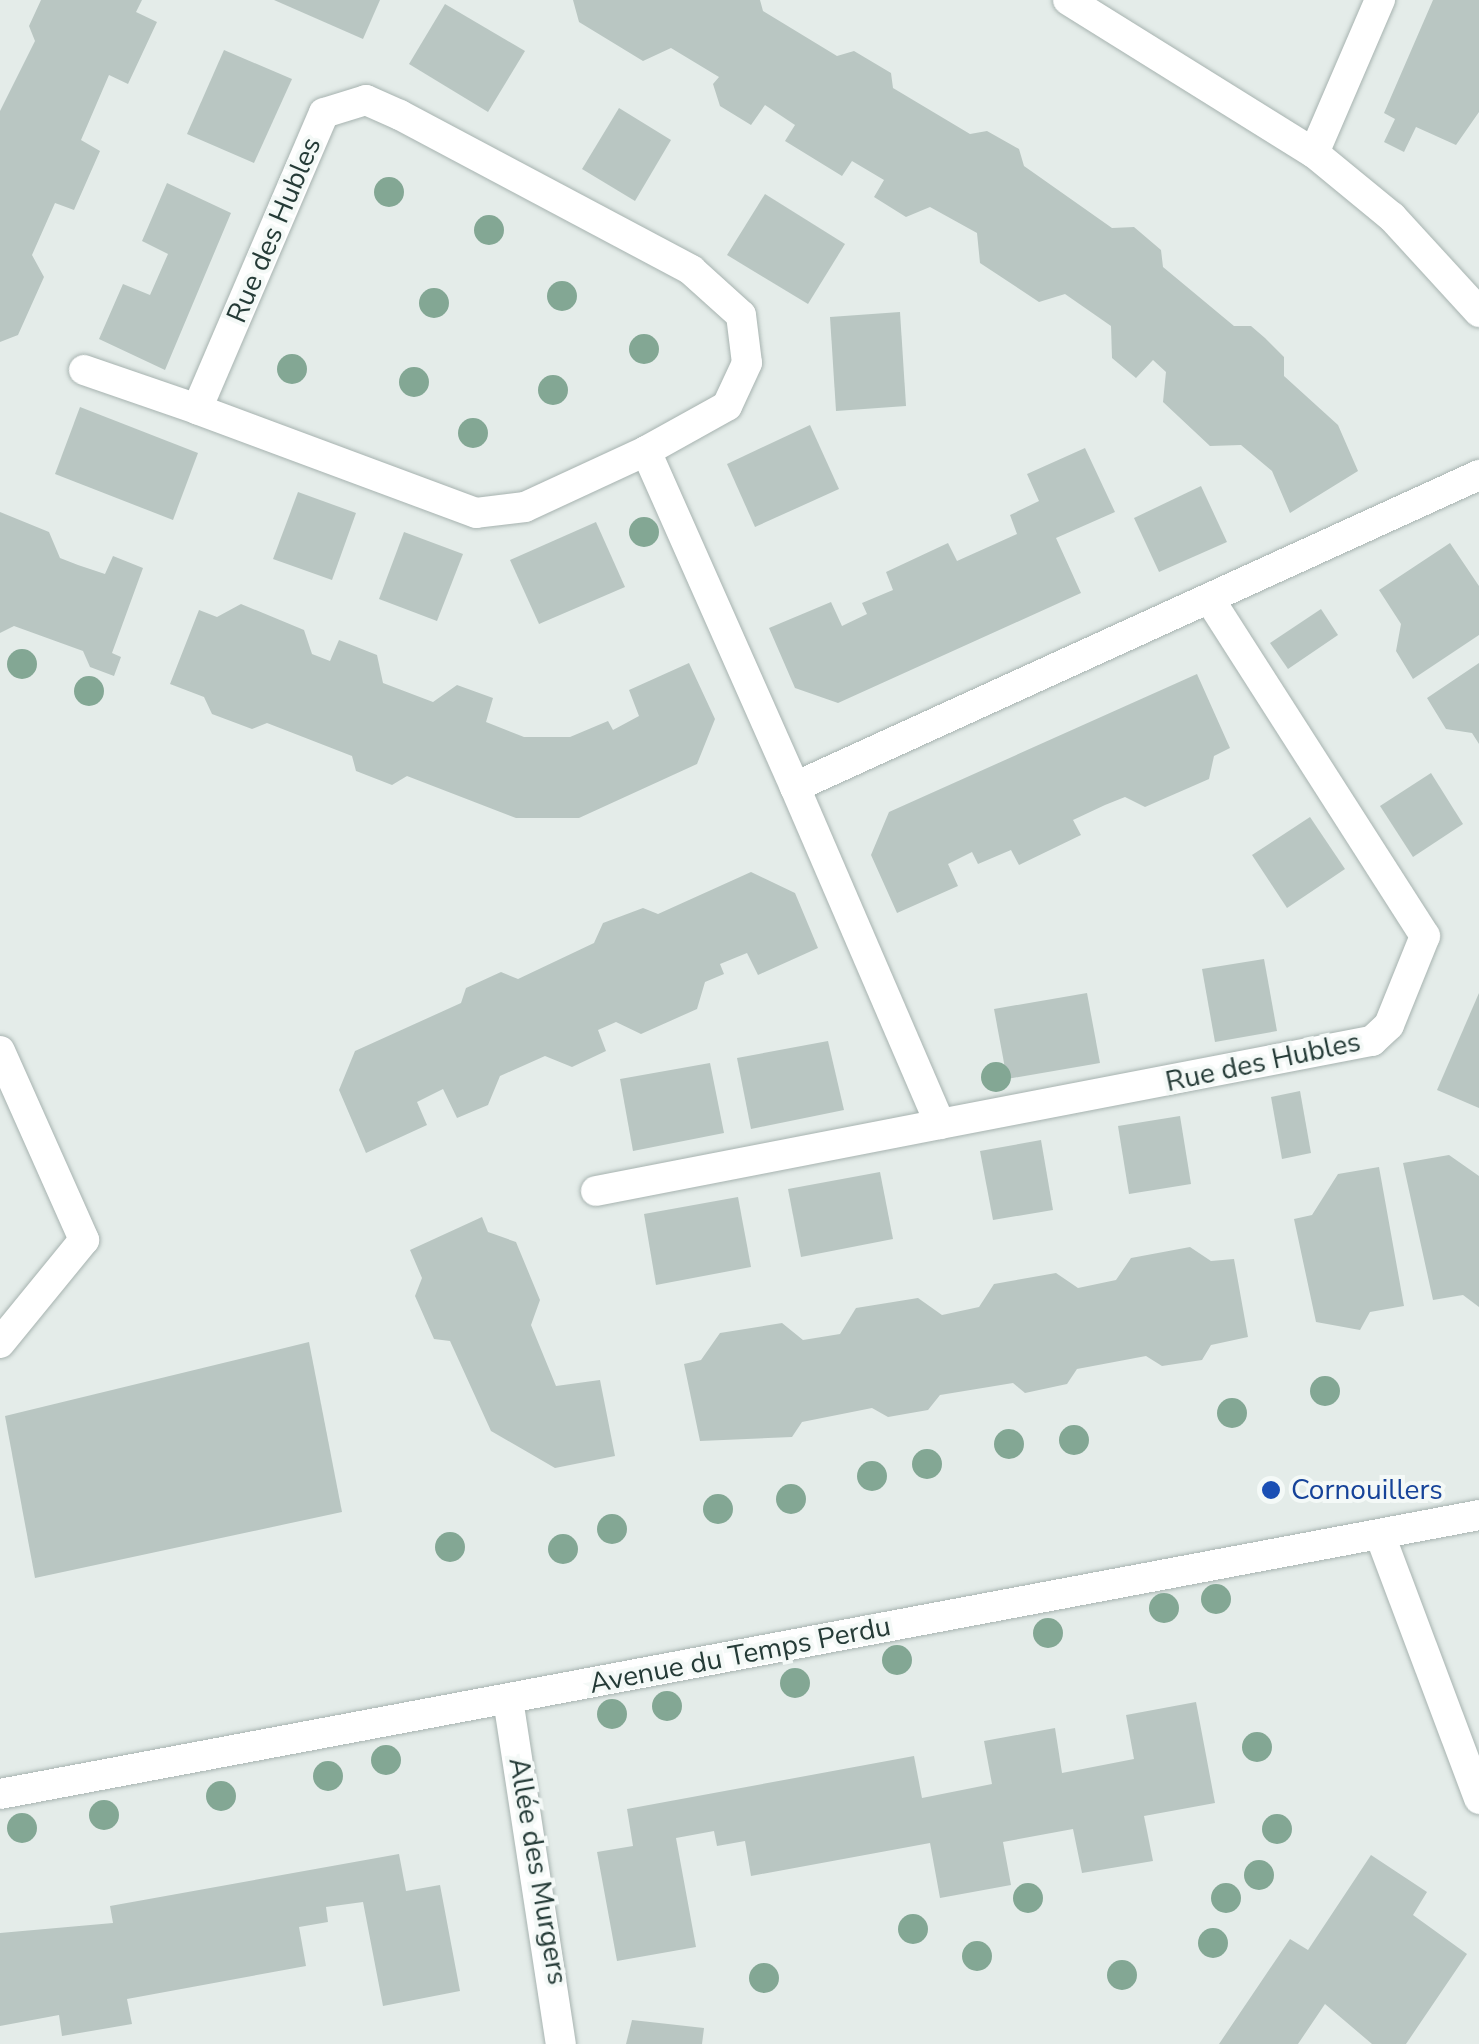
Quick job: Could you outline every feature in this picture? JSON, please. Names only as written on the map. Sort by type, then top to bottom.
[{"type":"street","points":[[1068,0],[1314,153],[1392,218],[1479,312]]},
{"type":"street","points":[[1314,153],[1380,0]]},
{"type":"street","name":"Rue des Hubles","points":[[366,100],[722,291],[747,338],[740,386],[712,418],[646,451],[524,507],[476,513],[197,408],[324,113],[366,100]]},
{"type":"street","points":[[84,370],[197,408]]},
{"type":"street","points":[[646,451],[940,1124]]},
{"type":"street","points":[[794,788],[1479,475]]},
{"type":"street","name":"Rue des Hubles","points":[[596,1191],[1372,1041],[1389,1026],[1425,936],[1210,600]]},
{"type":"street","points":[[0,1051],[84,1240],[0,1342]]},
{"type":"street","name":"Avenue du Temps Perdu","points":[[0,1794],[1479,1515]]},
{"type":"street","points":[[1380,1534],[1479,1799]]},
{"type":"street","name":"Allée des Murgers","points":[[508,1699],[561,2044]]},
{"type":"building","points":[[41,0],[142,0],[136,12],[157,22],[128,84],[109,75],[81,140],[100,151],[74,210],[55,203],[32,255],[44,277],[18,335],[0,342],[0,111],[35,41],[29,26]]},
{"type":"building","points":[[274,0],[380,0],[363,39]]},
{"type":"building","points":[[573,0],[760,0],[763,11],[837,56],[854,51],[891,73],[893,88],[970,134],[987,131],[1019,149],[1024,166],[1112,228],[1134,227],[1161,250],[1163,267],[1234,326],[1251,326],[1265,338],[1284,357],[1284,376],[1338,425],[1358,471],[1290,513],[1272,471],[1241,445],[1210,446],[1163,402],[1166,372],[1153,360],[1136,378],[1112,358],[1111,326],[1065,294],[1039,302],[980,263],[977,233],[930,207],[906,217],[874,197],[884,180],[852,161],[842,176],[785,141],[795,125],[765,105],[751,125],[720,106],[713,84],[719,77],[671,48],[643,61],[579,22]]},
{"type":"building","points":[[1433,0],[1479,0],[1479,112],[1456,145],[1416,127],[1404,152],[1384,142],[1395,119],[1384,113]]},
{"type":"building","points":[[445,4],[525,51],[488,112],[409,64]]},
{"type":"building","points":[[224,50],[292,79],[254,163],[187,134]]},
{"type":"building","points":[[619,108],[671,140],[635,201],[582,169]]},
{"type":"building","points":[[167,183],[231,213],[165,370],[99,339],[123,284],[150,295],[168,254],[142,241]]},
{"type":"building","points":[[765,194],[845,244],[808,304],[727,255]]},
{"type":"building","points":[[900,312],[906,406],[836,411],[830,317]]},
{"type":"building","points":[[80,407],[198,453],[173,520],[55,474]]},
{"type":"building","points":[[810,425],[839,489],[755,527],[727,464]]},
{"type":"building","points":[[1085,448],[1115,512],[1056,538],[1081,593],[838,703],[795,688],[769,628],[831,602],[842,626],[867,614],[862,603],[893,590],[886,572],[948,543],[957,561],[1017,534],[1010,515],[1039,501],[1027,474]]},
{"type":"building","points":[[1201,486],[1227,542],[1159,572],[1134,518]]},
{"type":"building","points":[[298,492],[356,513],[332,580],[273,559]]},
{"type":"building","points":[[0,512],[49,532],[60,558],[105,574],[113,556],[143,568],[112,653],[121,657],[114,676],[90,667],[83,651],[14,626],[0,633]]},
{"type":"building","points":[[596,522],[625,587],[539,624],[510,560]]},
{"type":"building","points":[[404,532],[463,554],[437,621],[379,599]]},
{"type":"building","points":[[1450,543],[1479,586],[1479,635],[1413,679],[1396,651],[1401,624],[1379,590]]},
{"type":"building","points":[[241,604],[304,630],[312,654],[330,661],[339,640],[377,655],[383,683],[433,702],[457,685],[493,698],[486,722],[524,737],[570,737],[608,721],[613,730],[639,716],[629,690],[689,663],[715,719],[697,764],[579,818],[516,818],[407,776],[392,785],[356,771],[352,756],[267,723],[252,729],[212,714],[204,697],[170,684],[199,610],[217,617]]},
{"type":"building","points":[[1321,609],[1338,635],[1288,669],[1270,643]]},
{"type":"building","points":[[1479,663],[1479,744],[1472,733],[1446,729],[1427,698]]},
{"type":"building","points":[[1197,674],[1230,748],[1214,756],[1209,779],[1145,807],[1125,797],[1105,805],[1073,820],[1081,835],[1019,865],[1011,850],[978,864],[972,852],[948,864],[958,886],[897,913],[871,855],[889,812]]},
{"type":"building","points":[[1431,773],[1463,824],[1413,857],[1380,806]]},
{"type":"building","points":[[1310,817],[1345,869],[1287,908],[1252,855]]},
{"type":"building","points":[[751,872],[795,893],[818,948],[758,975],[747,953],[720,964],[724,974],[705,982],[697,1009],[641,1034],[616,1022],[598,1030],[606,1051],[572,1067],[545,1056],[500,1076],[488,1105],[457,1118],[443,1089],[417,1102],[427,1125],[366,1153],[339,1090],[355,1051],[461,1003],[466,988],[501,972],[518,979],[594,943],[603,923],[643,908],[658,914]]},
{"type":"building","points":[[1264,959],[1277,1031],[1215,1042],[1202,969]]},
{"type":"building","points":[[1087,993],[1100,1063],[1007,1079],[994,1009]]},
{"type":"building","points":[[1479,993],[1479,1108],[1437,1090]]},
{"type":"building","points":[[828,1041],[844,1110],[751,1129],[737,1058]]},
{"type":"building","points":[[710,1063],[724,1133],[633,1151],[620,1079]]},
{"type":"building","points":[[1300,1091],[1311,1153],[1282,1159],[1271,1097]]},
{"type":"building","points":[[1180,1116],[1191,1184],[1129,1194],[1118,1126]]},
{"type":"building","points":[[1041,1140],[1053,1210],[993,1220],[980,1151]]},
{"type":"building","points":[[1449,1155],[1479,1176],[1479,1307],[1463,1295],[1433,1300],[1403,1163]]},
{"type":"building","points":[[1379,1167],[1404,1306],[1370,1312],[1360,1330],[1316,1322],[1294,1219],[1312,1215],[1338,1174]]},
{"type":"building","points":[[880,1172],[893,1239],[801,1257],[788,1189]]},
{"type":"building","points":[[738,1197],[751,1267],[656,1285],[644,1214]]},
{"type":"building","points":[[482,1217],[488,1232],[516,1242],[540,1300],[531,1325],[556,1386],[600,1380],[615,1456],[555,1468],[491,1431],[450,1341],[434,1339],[415,1296],[422,1278],[410,1250]]},
{"type":"building","points":[[1190,1247],[1211,1261],[1234,1259],[1248,1337],[1211,1345],[1202,1360],[1162,1366],[1146,1356],[1077,1369],[1067,1384],[1025,1393],[1013,1383],[940,1395],[928,1410],[888,1417],[872,1408],[802,1422],[792,1437],[700,1441],[684,1364],[701,1360],[720,1333],[782,1323],[803,1340],[840,1334],[856,1308],[918,1298],[942,1315],[979,1307],[994,1284],[1056,1273],[1078,1288],[1116,1280],[1131,1258]]},
{"type":"building","points":[[309,1342],[342,1512],[35,1578],[5,1416]]},
{"type":"building","points":[[1196,1702],[1215,1803],[1144,1816],[1153,1861],[1082,1873],[1073,1829],[1003,1842],[1011,1885],[940,1898],[930,1843],[751,1876],[745,1841],[717,1846],[714,1831],[676,1838],[696,1947],[617,1961],[597,1852],[633,1846],[627,1809],[914,1756],[922,1798],[992,1784],[984,1741],[1055,1728],[1062,1773],[1134,1759],[1126,1715]]},
{"type":"building","points":[[399,1854],[406,1891],[440,1885],[460,1991],[383,2006],[363,1902],[326,1907],[328,1922],[299,1927],[306,1966],[127,1999],[132,2024],[62,2036],[59,2015],[0,2026],[0,1933],[113,1923],[110,1906]]},
{"type":"building","points":[[1371,1855],[1427,1892],[1413,1915],[1467,1954],[1406,2044],[1372,2044],[1325,2004],[1298,2044],[1219,2044],[1290,1939],[1308,1950]]},
{"type":"building","points":[[632,2020],[704,2028],[702,2044],[626,2044]]},
{"type":"place","name":"Cornouillers","points":[[1271,1490]]}]
